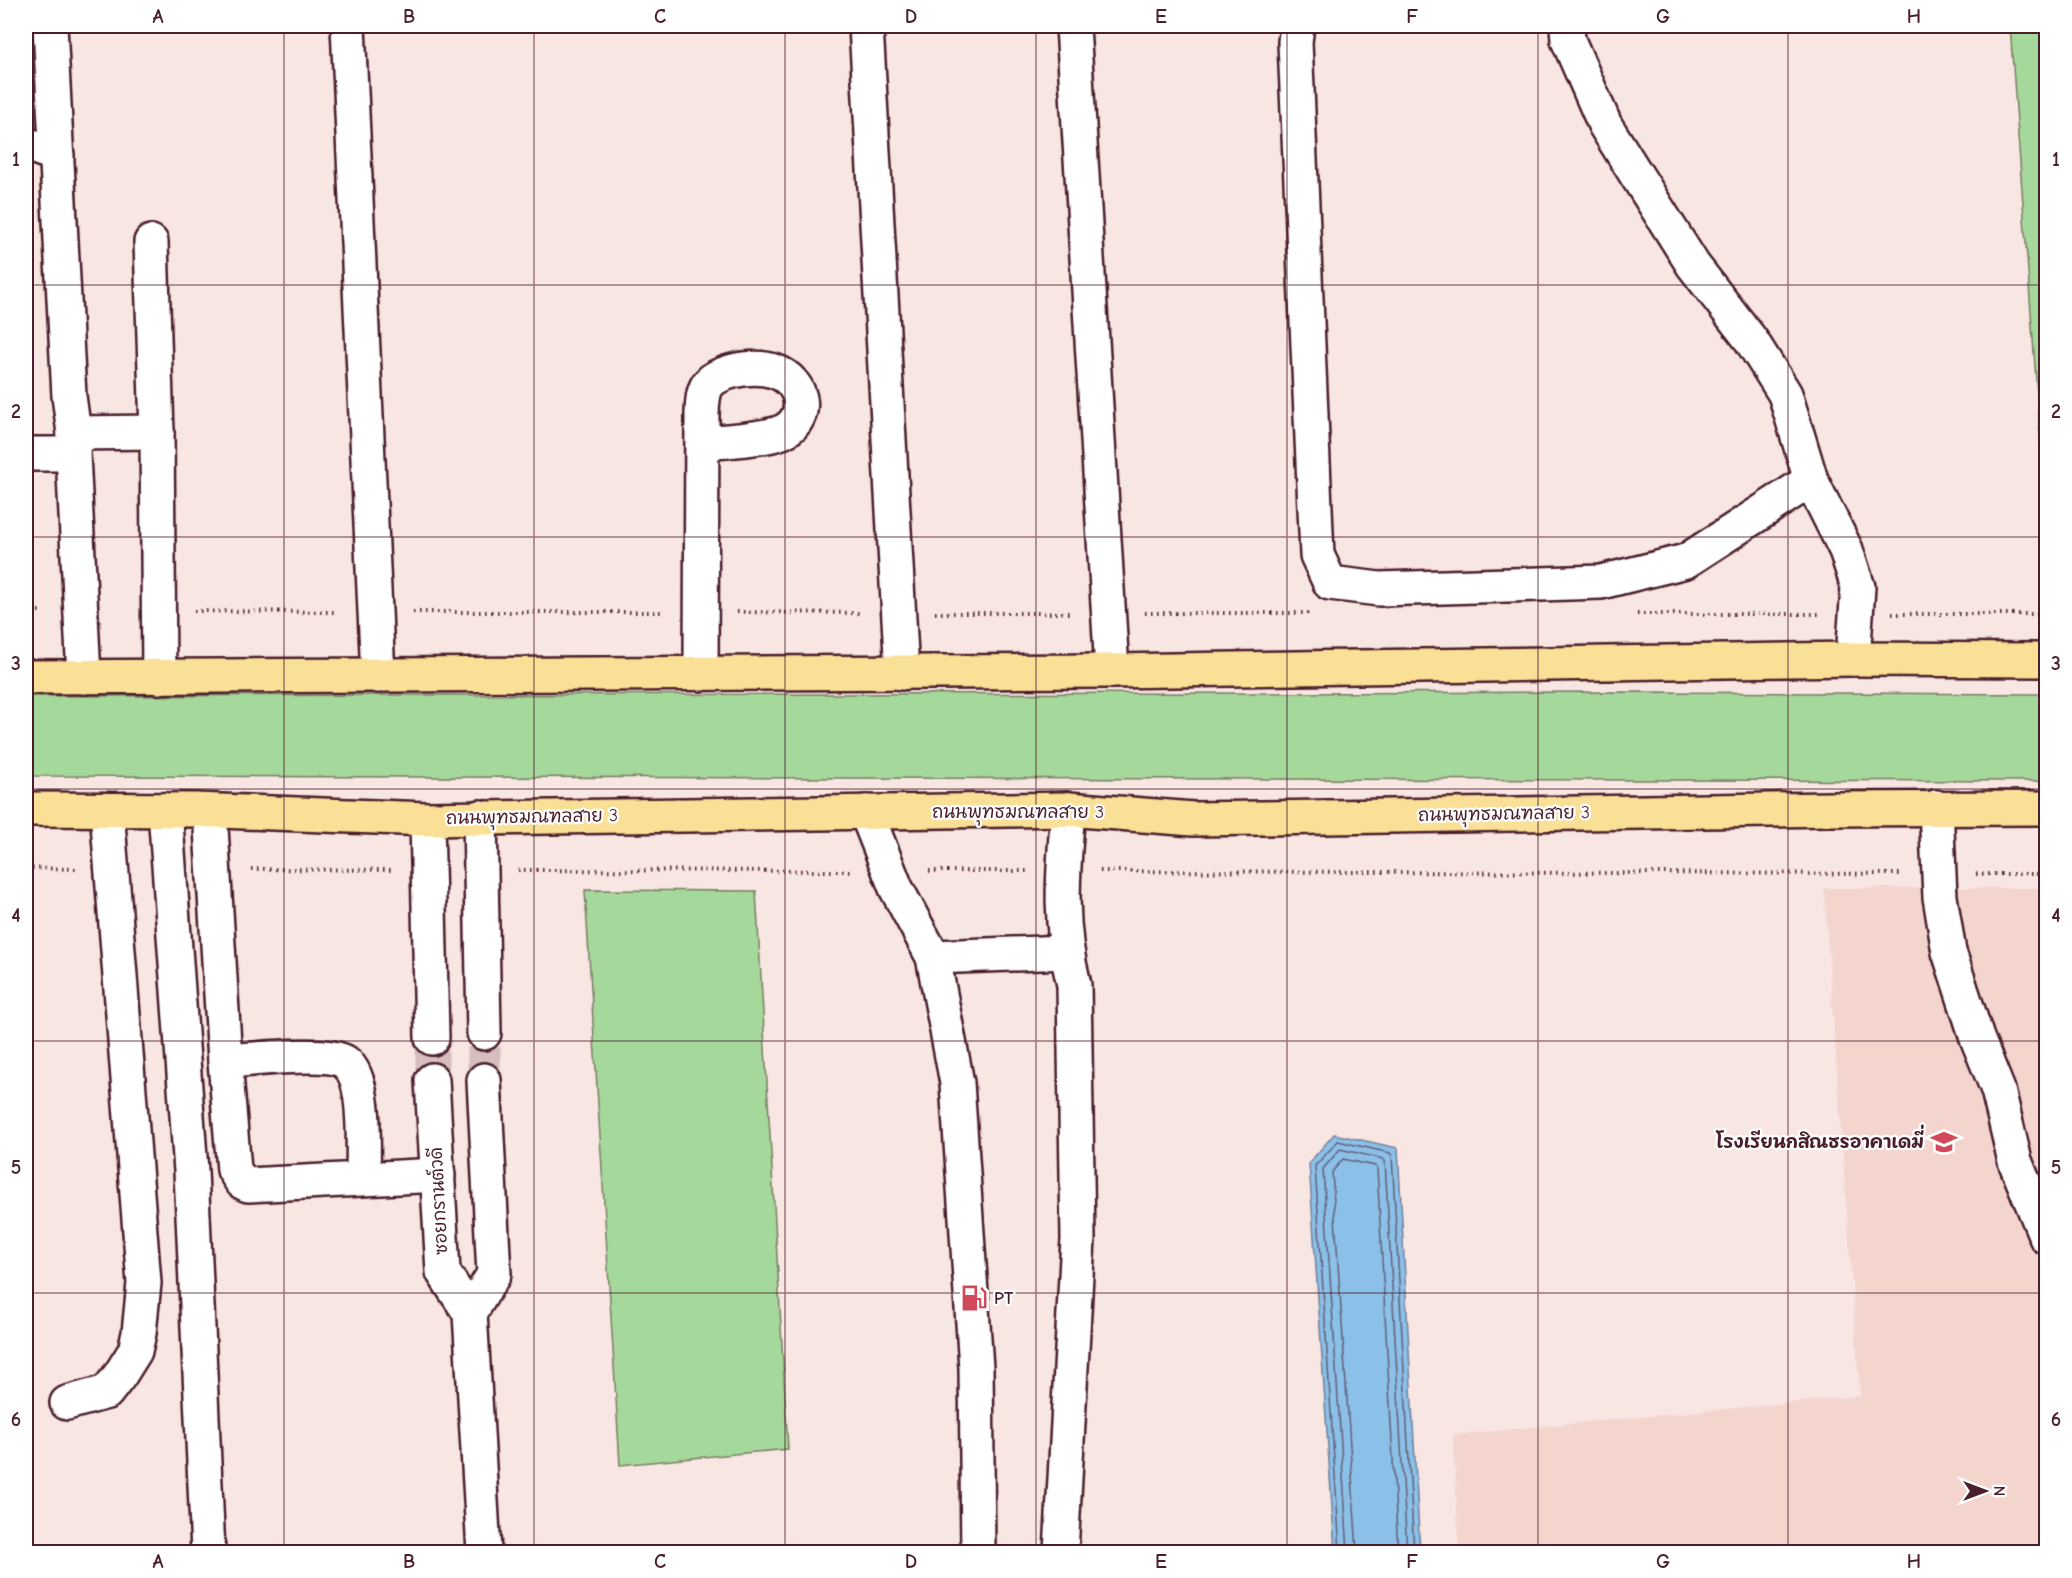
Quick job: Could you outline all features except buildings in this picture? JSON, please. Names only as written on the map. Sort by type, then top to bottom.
[{"type":"main road","points":[[26,677],[902,673],[1853,659],[2046,660]]},
{"type":"main road","name":"ถนนพุทธมณฑลสาย 3","points":[[26,809],[210,811],[427,819],[1068,809],[1194,819],[1936,807],[2046,808]]},
{"type":"street","points":[[50,26],[69,396],[74,443],[84,677]]},
{"type":"street","points":[[348,26],[378,676]]},
{"type":"street","points":[[866,26],[902,673]]},
{"type":"street","points":[[1073,26],[1112,671]]},
{"type":"street","points":[[1297,26],[1295,42],[1317,555],[1330,583],[1379,588],[1601,582],[1686,561],[1811,480]]},
{"type":"street","points":[[1567,26],[1568,40],[1605,125],[1693,265],[1751,340],[1785,394],[1811,480],[1846,550],[1858,587],[1853,659]]},
{"type":"street","points":[[26,144],[57,155]]},
{"type":"street","points":[[150,242],[156,432],[159,677]]},
{"type":"street","points":[[26,454],[74,443],[156,432]]},
{"type":"street","points":[[701,674],[702,443]]},
{"type":"street","points":[[1936,807],[1938,874],[1948,952],[1977,1038],[1998,1089],[2015,1161],[2046,1237]]},
{"type":"street","points":[[1061,1552],[1078,1239],[1074,985],[1066,952],[1062,900],[1068,809]]},
{"type":"street","points":[[67,1403],[106,1392],[120,1375],[135,1351],[144,1283],[107,810]]},
{"type":"street","points":[[165,810],[191,1171],[208,1552]]},
{"type":"street","points":[[210,811],[234,1170],[242,1182],[249,1185],[438,1175]]},
{"type":"street","points":[[866,812],[896,888],[933,957],[958,1095],[976,1368],[978,1552]]},
{"type":"street","points":[[480,817],[484,1034]]},
{"type":"street","points":[[427,819],[432,1038]]},
{"type":"street","points":[[933,957],[1066,952]]},
{"type":"street","points":[[225,1062],[310,1057],[334,1058],[345,1062],[357,1080],[362,1112],[363,1179]]},
{"type":"street","name":"ซอยกรานต์วดี","points":[[432,1080],[443,1272],[470,1313]]},
{"type":"street","points":[[484,1080],[494,1274],[470,1313],[484,1552]]},
{"type":"path","points":[[26,611],[81,611]]},
{"type":"path","points":[[158,611],[1312,613]]},
{"type":"path","points":[[1635,614],[2046,614]]},
{"type":"shaded area","name":"โรงเรียนกสิณธรอาคาเดมี่","points":[[1824,888],[2046,888],[2046,1552],[1459,1552],[1453,1435],[1860,1396]]},
{"type":"green space","points":[[2010,26],[2046,26],[2046,517]]},
{"type":"green space","points":[[1641,692],[2046,694],[2046,781],[26,776],[26,696]]},
{"type":"green space","points":[[585,890],[756,891],[788,1449],[620,1465]]},
{"type":"water","points":[[1334,1134],[1398,1148],[1420,1552],[1335,1552],[1309,1163]]},
{"type":"tunnel","points":[[484,1033],[484,1080]]},
{"type":"tunnel","points":[[432,1038],[432,1080]]},
{"type":"place","name":"โรงเรียนกสิณธรอาคาเดมี่","points":[[1944,1142]]},
{"type":"place","name":"PT","points":[[974,1298]]}]
